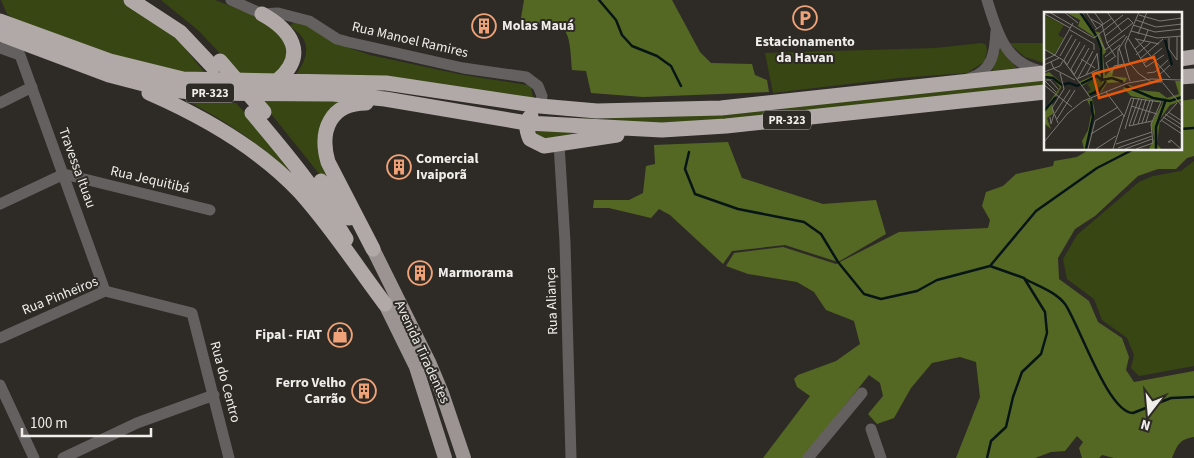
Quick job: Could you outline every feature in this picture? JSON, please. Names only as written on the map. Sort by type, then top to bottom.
[{"type":"highway","points":[[131,0],[180,32],[216,64]]},
{"type":"highway","points":[[148,0],[185,26],[258,113],[323,201],[385,304]]},
{"type":"highway","points":[[0,13],[6,19],[48,38]]},
{"type":"highway","points":[[262,14],[281,26],[294,47],[293,61],[290,68],[278,80]]},
{"type":"highway","name":"PR-323","points":[[0,21],[110,61],[183,79],[386,83],[533,115],[597,111],[721,108],[1044,73]]},
{"type":"highway","name":"PR-323","points":[[0,34],[109,75],[163,89],[191,92],[333,94],[385,99],[428,106],[533,115],[662,130],[726,126],[1044,92]]},
{"type":"highway","points":[[109,75],[200,117],[265,160],[300,192],[385,304]]},
{"type":"highway","points":[[373,250],[328,162],[324,148],[329,123],[338,111],[353,103],[428,106]]},
{"type":"highway","points":[[258,113],[302,157],[373,250]]},
{"type":"highway","points":[[533,115],[526,132],[530,139],[537,144],[559,144],[662,130]]},
{"type":"main road","name":"Avenida Tiradentes","points":[[373,250],[422,364],[446,458]]},
{"type":"main road","name":"Avenida Tiradentes","points":[[385,304],[442,394],[464,458]]},
{"type":"street","name":"Rua Manoel Ramires","points":[[231,0],[262,14],[278,13],[309,21],[337,39],[357,45],[463,68],[526,77],[538,86],[542,96],[533,115]]},
{"type":"street","points":[[987,0],[996,31],[1017,62],[1028,68],[1044,73]]},
{"type":"street","points":[[957,82],[975,77],[987,68],[994,50],[996,31]]},
{"type":"street","name":"Travessa Ituau","points":[[0,48],[20,55],[105,291]]},
{"type":"street","points":[[0,103],[32,87]]},
{"type":"street","name":"Rua Aliança","points":[[559,144],[565,242],[571,458]]},
{"type":"street","points":[[0,204],[64,174]]},
{"type":"street","name":"Rua Jequitibá","points":[[64,174],[210,210]]},
{"type":"street","name":"Rua Pinheiros","points":[[0,338],[105,291],[192,313]]},
{"type":"street","name":"Rua do Centro","points":[[192,313],[230,458]]},
{"type":"street","points":[[0,385],[34,458]]},
{"type":"street","points":[[808,458],[862,393]]},
{"type":"street","points":[[63,458],[138,423],[214,396]]},
{"type":"street","points":[[870,429],[882,458]]},
{"type":"green space","points":[[1,0],[122,0],[161,25],[179,41],[206,74],[158,70],[17,21],[7,14]]},
{"type":"green space","points":[[161,0],[215,0],[251,14],[264,20],[284,35],[289,56],[275,75],[242,77],[199,31]]},
{"type":"green space","points":[[524,0],[672,0],[700,52],[711,63],[752,64],[755,75],[767,80],[769,92],[643,97],[591,93],[586,71],[572,70],[567,33],[562,28],[548,24],[520,24]]},
{"type":"green space","points":[[294,22],[301,22],[335,43],[370,55],[463,75],[527,85],[531,88],[534,101],[296,74],[304,61],[306,46],[301,35],[290,26]]},
{"type":"green space","points":[[982,43],[986,45],[987,51],[984,62],[967,73],[899,78],[773,93],[765,53],[935,48]]},
{"type":"green space","points":[[1009,43],[1044,43],[1044,63],[1025,57]]},
{"type":"green space","points":[[1001,48],[1017,68],[992,71]]},
{"type":"green space","points":[[1044,79],[1044,87],[807,112],[659,125],[546,117],[599,119],[714,113]]},
{"type":"green space","points":[[342,99],[326,117],[318,138],[319,154],[341,201],[260,100]]},
{"type":"green space","points":[[1194,99],[1194,156],[1187,158],[1176,169],[1158,169],[1138,176],[1095,216],[1075,229],[1058,258],[1059,279],[1089,301],[1098,322],[1122,338],[1129,357],[1126,370],[1134,382],[1194,371],[1194,437],[1182,441],[1172,458],[1114,458],[1102,455],[1099,458],[1082,458],[1079,448],[1083,442],[1077,436],[1065,451],[1051,452],[1035,458],[956,458],[980,397],[976,362],[960,357],[932,363],[911,388],[894,418],[877,424],[868,414],[883,396],[880,383],[869,375],[803,458],[763,458],[810,396],[797,387],[794,379],[798,375],[836,361],[860,344],[854,321],[826,310],[814,292],[797,282],[748,274],[726,266],[734,253],[783,247],[836,264],[899,232],[988,228],[990,220],[982,206],[986,192],[1003,186],[1016,174],[1053,166],[1054,161],[1077,157],[1088,150],[1182,150],[1182,101]]},
{"type":"green space","points":[[188,101],[236,103],[272,143],[304,185],[277,160],[249,139]]},
{"type":"green space","points":[[532,129],[587,133],[540,141]]},
{"type":"green space","points":[[728,142],[742,178],[823,204],[876,200],[886,234],[838,262],[785,245],[732,251],[723,264],[670,215],[659,209],[651,218],[609,208],[593,208],[594,200],[629,200],[643,193],[646,166],[655,164],[654,145]]},
{"type":"green space","points":[[1194,161],[1194,366],[1139,376],[1131,368],[1134,355],[1127,338],[1102,320],[1094,299],[1067,279],[1063,259],[1077,235],[1139,182],[1153,176],[1181,171]]},
{"type":"waterway","points":[[599,0],[616,20],[622,35],[632,46],[657,56],[671,66],[681,86]]},
{"type":"waterway","points":[[1182,129],[1194,128]]},
{"type":"waterway","points":[[990,266],[1036,211],[1097,168],[1132,150]]},
{"type":"waterway","points":[[689,152],[685,169],[695,194],[738,209],[804,222],[821,234],[838,262],[864,294],[881,299],[917,291],[937,280],[990,266],[1024,278],[1045,312],[1047,333],[1041,354],[1022,372],[1013,397],[1006,427],[991,441],[987,458]]},
{"type":"waterway","points":[[1025,279],[1052,293],[1065,304],[1104,384],[1123,409],[1133,413],[1171,398],[1194,397]]},
{"type":"place","name":"Estacionamento da Havan","points":[[805,18]]},
{"type":"place","name":"Molas Mauá","points":[[484,26]]},
{"type":"place","name":"Comercial Ivaiporã","points":[[399,167]]},
{"type":"place","name":"Marmorama","points":[[420,273]]},
{"type":"place","name":"Fipal - FIAT","points":[[340,335]]},
{"type":"place","name":"Ferro Velho Carrão","points":[[364,391]]}]
